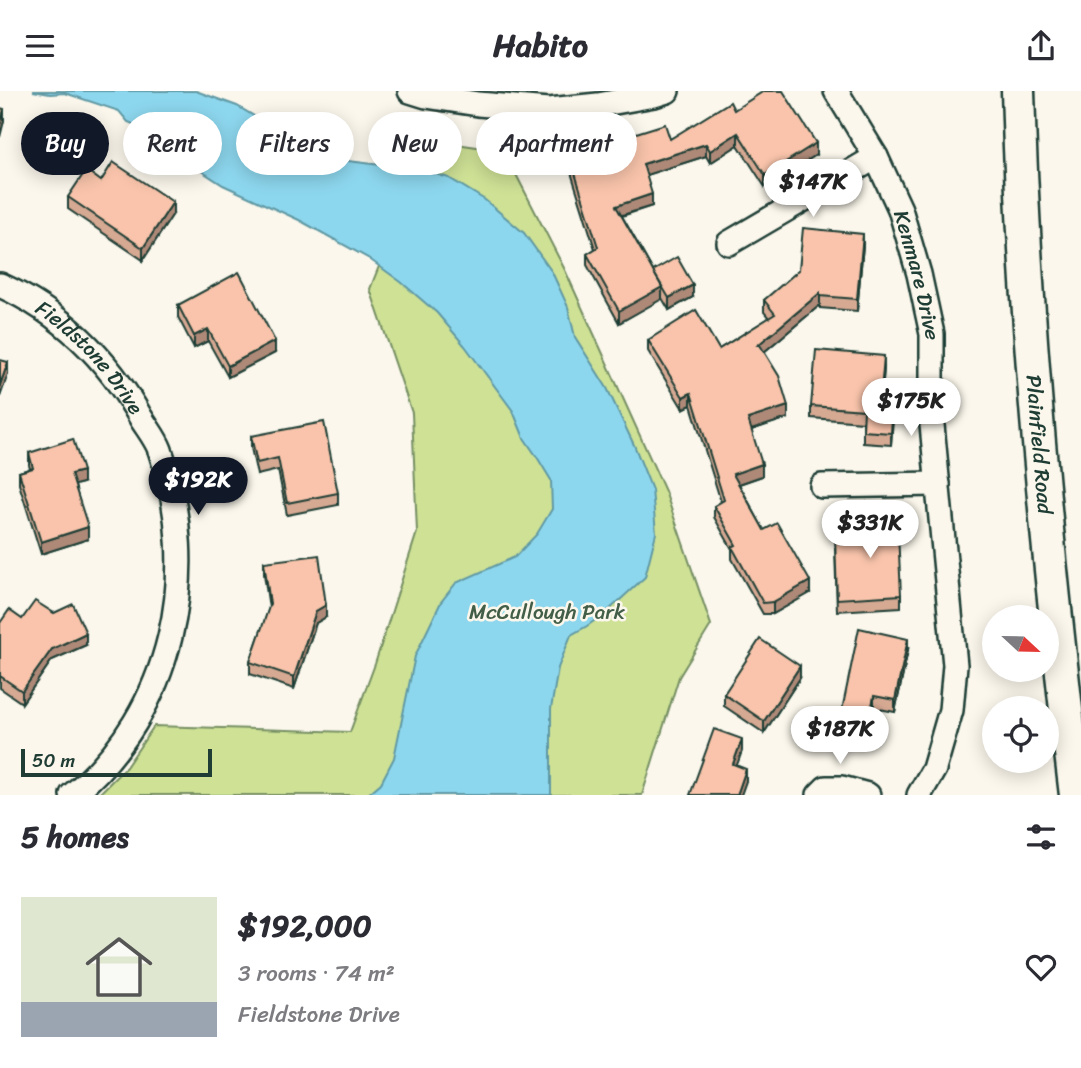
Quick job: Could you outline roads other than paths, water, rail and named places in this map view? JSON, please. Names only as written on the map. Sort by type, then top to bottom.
[{"type":"main road","name":"Plainfield Road","points":[[1018,91],[1021,199],[1038,429],[1058,642],[1076,795]]},
{"type":"street","points":[[410,91],[478,104],[549,110],[594,98],[654,95],[667,91]]},
{"type":"street","name":"Kenmare Drive","points":[[836,91],[876,157],[900,209],[919,274],[932,334],[932,425],[955,665],[951,710],[934,769],[919,795]]},
{"type":"street","points":[[729,243],[876,157]]},
{"type":"street","name":"Fieldstone Drive","points":[[0,285],[33,302],[78,335],[130,397],[159,448],[178,531],[179,577],[173,628],[156,682],[144,708],[112,755],[98,772],[72,795]]},
{"type":"street","points":[[822,486],[938,484]]},
{"type":"street","points":[[819,795],[826,788],[842,788],[868,795]]},
{"type":"water","points":[[33,91],[196,91],[237,106],[247,112],[236,112],[236,175],[354,175],[354,162],[368,163],[368,175],[439,175],[449,178],[485,200],[524,233],[552,272],[568,307],[575,337],[607,388],[652,490],[656,533],[645,577],[608,611],[571,635],[558,668],[551,709],[551,795],[367,795],[381,783],[394,758],[415,656],[441,602],[456,583],[515,557],[537,534],[552,509],[551,480],[524,438],[513,411],[437,313],[401,282],[368,258],[208,175],[222,175],[222,112],[123,112],[123,116],[119,111],[65,93]]},
{"type":"park label","name":"McCullough Park","points":[[547,612]]}]
